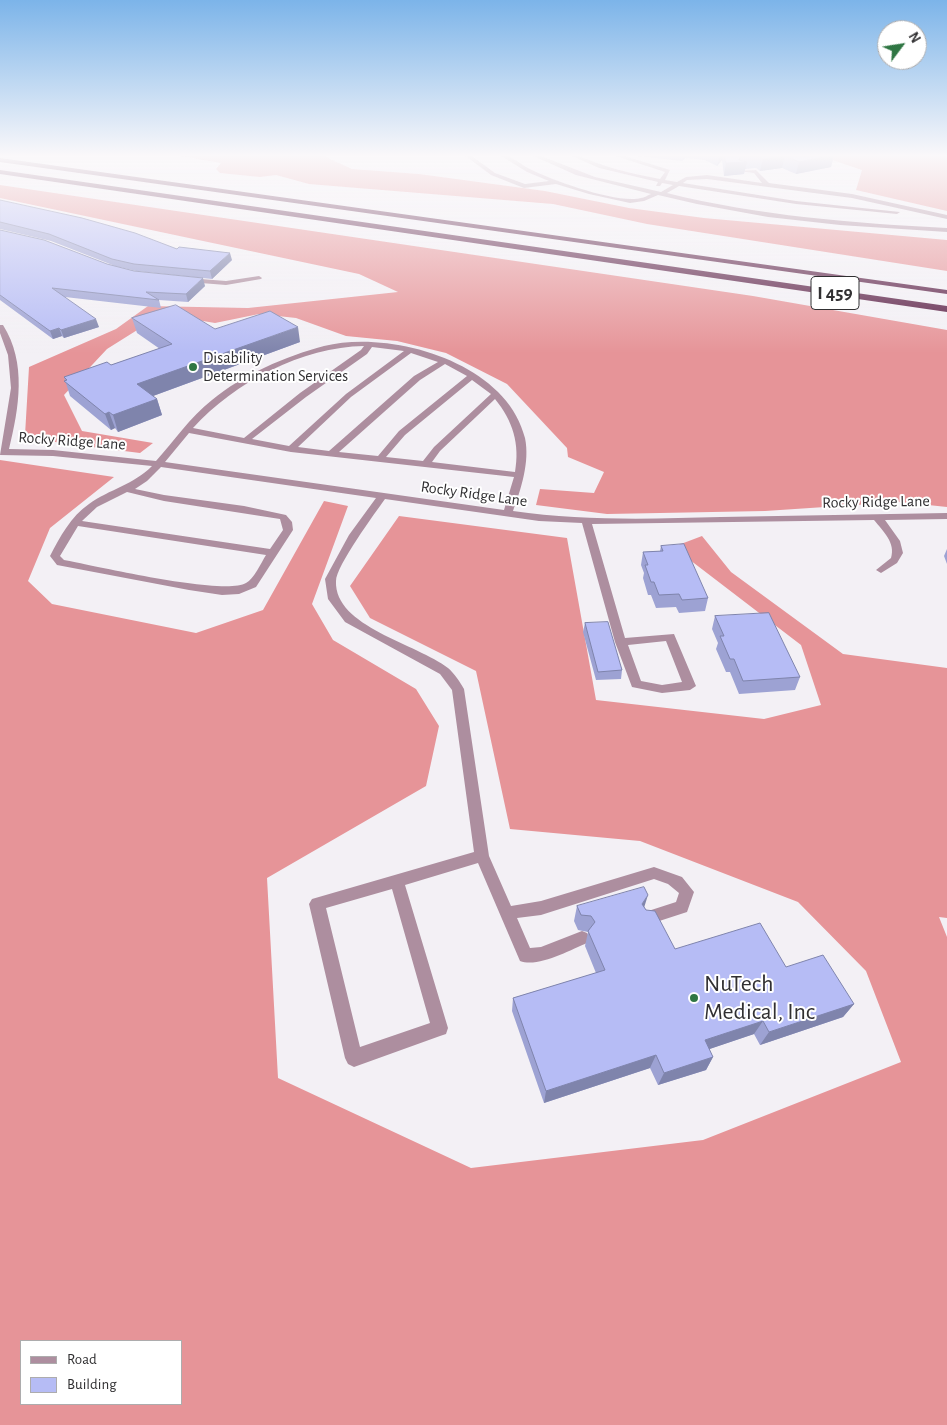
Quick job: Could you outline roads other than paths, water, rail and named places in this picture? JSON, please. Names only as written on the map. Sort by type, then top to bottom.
[{"type":"highway","name":"I 459","points":[[335,220],[947,309]]},
{"type":"highway","name":"I 459","points":[[434,220],[947,292]]},
{"type":"street","points":[[819,220],[947,230]]},
{"type":"street","points":[[178,280],[226,283],[259,278]]},
{"type":"street","points":[[0,327],[11,344],[14,355],[12,415],[2,452]]},
{"type":"street","points":[[125,489],[149,497],[222,506],[282,517],[287,522],[288,530],[252,585],[239,590],[222,591],[189,587],[61,563],[55,556],[76,523],[88,509],[125,489],[144,479],[215,401],[250,379],[294,359],[338,345],[369,346],[412,349],[444,361],[472,376],[510,410],[520,436],[519,475],[518,485],[507,514]]},
{"type":"street","points":[[246,440],[303,395],[364,352],[369,346]]},
{"type":"street","points":[[291,449],[348,397],[392,362],[412,349]]},
{"type":"street","points":[[332,453],[417,378],[444,361]]},
{"type":"street","points":[[380,459],[402,433],[472,376]]},
{"type":"street","points":[[425,465],[444,442],[495,395]]},
{"type":"street","points":[[188,430],[291,449],[519,475]]},
{"type":"street","name":"Rocky Ridge Lane","points":[[2,452],[82,455],[507,514],[586,521],[947,516]]},
{"type":"street","points":[[382,496],[354,535],[330,579],[333,599],[350,619],[444,671],[458,689],[482,856],[526,956],[541,954],[582,938]]},
{"type":"street","points":[[876,516],[894,539],[898,550],[896,558],[881,570]]},
{"type":"street","points":[[586,521],[621,642],[636,684],[662,689],[690,686],[670,637],[621,642]]},
{"type":"street","points":[[76,523],[273,553]]},
{"type":"street","points":[[397,881],[440,1028],[354,1058],[317,904],[482,856]]},
{"type":"street","points":[[508,913],[541,908],[654,873],[672,878],[682,884],[687,892],[682,907],[647,918]]},
{"type":"place","name":"Disability Determination Services","points":[[193,367]]},
{"type":"place","name":"NuTech Medical, Inc","points":[[694,998]]}]
